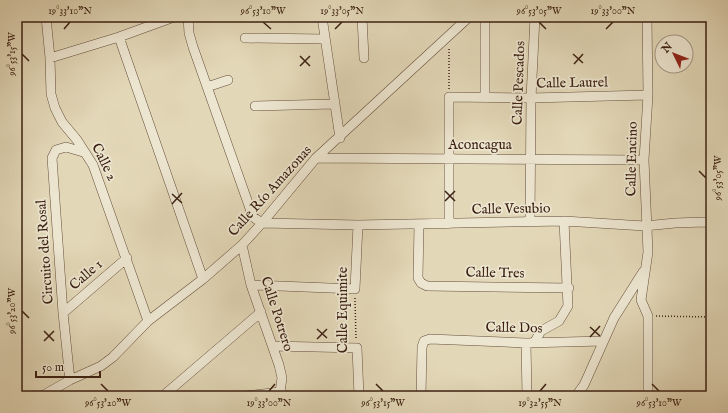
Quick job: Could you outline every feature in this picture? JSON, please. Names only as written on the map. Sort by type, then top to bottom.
[{"type":"street","name":"Calle 2","points":[[46,17],[50,58],[51,94],[55,108],[62,122],[77,140],[93,165],[148,321]]},
{"type":"street","points":[[50,58],[119,37],[174,17]]},
{"type":"street","points":[[188,17],[189,32],[253,217],[262,223]]},
{"type":"street","points":[[322,17],[333,104],[340,138]]},
{"type":"street","points":[[362,17],[364,58]]},
{"type":"street","name":"Calle Río Amazonas","points":[[42,396],[70,380],[101,366],[113,357],[148,321],[202,279],[242,245],[316,158],[340,138],[469,17]]},
{"type":"street","points":[[485,17],[485,98]]},
{"type":"street","name":"Calle Pescados","points":[[530,222],[531,98],[535,17]]},
{"type":"street","name":"Calle Encino","points":[[641,300],[648,252],[644,160],[648,95],[647,17]]},
{"type":"street","points":[[119,37],[202,279]]},
{"type":"street","points":[[245,38],[324,39]]},
{"type":"street","points":[[207,87],[228,80]]},
{"type":"street","name":"Calle Laurel","points":[[449,97],[531,98],[648,95]]},
{"type":"street","points":[[449,97],[449,224]]},
{"type":"street","points":[[255,106],[333,104]]},
{"type":"street","name":"Circuito del Rosal","points":[[70,380],[63,313],[52,158],[56,150],[66,147],[84,152]]},
{"type":"street","name":"Aconcagua","points":[[316,158],[644,160]]},
{"type":"street","points":[[527,396],[530,343],[541,331],[559,321],[565,314],[568,306],[569,288],[564,221]]},
{"type":"street","name":"Calle Vesubio","points":[[262,223],[358,225],[564,221],[646,226],[705,222],[711,224]]},
{"type":"street","name":"Calle Tres","points":[[419,224],[418,278],[421,283],[427,286],[569,288]]},
{"type":"street","name":"Calle Equimite","points":[[355,289],[358,225]]},
{"type":"street","name":"Calle Potrero","points":[[242,245],[252,285],[274,346],[282,378],[284,394]]},
{"type":"street","name":"Calle 1","points":[[63,313],[127,258]]},
{"type":"street","points":[[576,396],[584,384],[614,318],[630,295],[646,267]]},
{"type":"street","points":[[252,285],[355,289]]},
{"type":"street","points":[[630,295],[641,300],[648,316],[648,396]]},
{"type":"street","points":[[163,396],[261,312]]},
{"type":"street","name":"Calle Dos","points":[[421,396],[422,347],[424,341],[430,339],[530,343],[603,341]]},
{"type":"street","points":[[274,346],[357,348]]},
{"type":"street","name":"Calle Equimite","points":[[357,348],[359,396]]},
{"type":"street","points":[[245,396],[284,394]]},
{"type":"path","points":[[449,37],[449,97]]},
{"type":"path","name":"Calle Equimite","points":[[355,289],[357,348]]},
{"type":"path","points":[[648,316],[711,317]]}]
